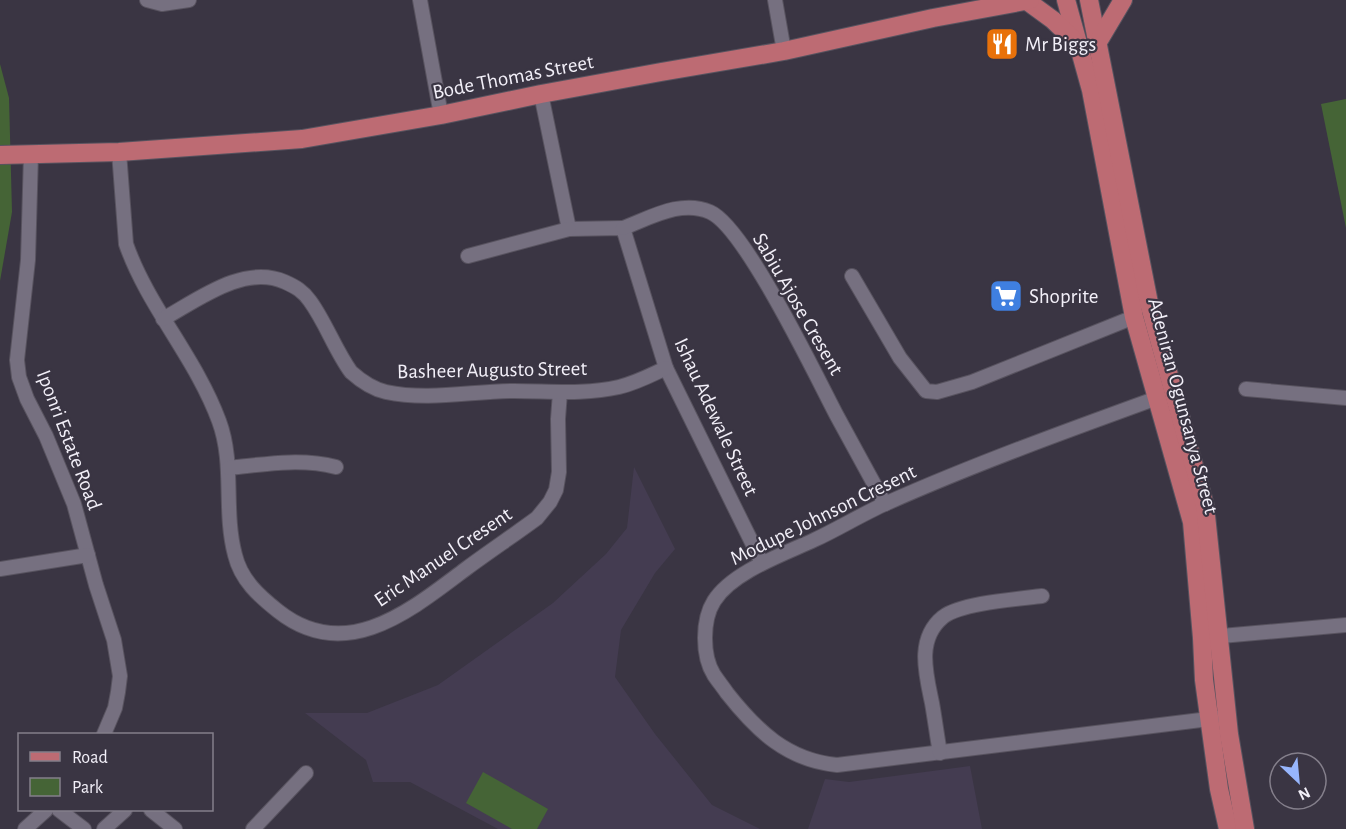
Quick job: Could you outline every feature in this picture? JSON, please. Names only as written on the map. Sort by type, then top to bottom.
[{"type":"main road","name":"Bode Thomas Street","points":[[6,154],[119,152],[302,139],[784,51],[933,18],[1029,0]]},
{"type":"main road","points":[[1029,0],[1089,45],[1123,0]]},
{"type":"main road","name":"Adeniran Ogunsanya Street","points":[[1066,0],[1089,45]]},
{"type":"main road","name":"Adeniran Ogunsanya Street","points":[[1089,0],[1089,45],[1131,251],[1205,506],[1210,637]]},
{"type":"main road","name":"Adeniran Ogunsanya Street","points":[[1131,251],[1134,317],[1192,522],[1210,637],[1218,718],[1219,789],[1228,829]]},
{"type":"main road","name":"Adeniran Ogunsanya Street","points":[[1218,718],[1245,829]]},
{"type":"street","points":[[147,0],[162,4],[189,0]]},
{"type":"street","points":[[420,0],[441,115]]},
{"type":"street","points":[[775,0],[784,51]]},
{"type":"street","points":[[541,94],[568,229]]},
{"type":"street","name":"Eric Manuel Cresent","points":[[119,152],[126,244],[141,279],[205,390],[220,421],[227,450],[231,533],[235,555],[248,583],[288,619],[328,634],[352,634],[377,626],[402,614],[537,518],[550,502],[556,490],[560,472],[558,419],[560,392]]},
{"type":"street","name":"Iponri Estate Road","points":[[31,154],[28,260],[17,360],[27,399],[46,436],[74,504],[114,640],[120,676],[115,708],[105,733]]},
{"type":"street","name":"Sabiu Ajose Cresent","points":[[623,228],[685,207],[711,212],[729,227],[783,313],[885,504]]},
{"type":"street","points":[[468,256],[568,229],[623,228]]},
{"type":"street","name":"Ishau Adewale Street","points":[[623,228],[666,368],[762,563]]},
{"type":"street","name":"Basheer Augusto Street","points":[[164,319],[226,285],[252,276],[273,276],[300,288],[310,301],[351,372],[372,387],[407,396],[514,391],[588,392],[620,387],[666,368]]},
{"type":"street","points":[[852,276],[900,358],[926,391],[937,392],[972,382],[1134,317]]},
{"type":"street","points":[[1246,389],[1346,398]]},
{"type":"street","name":"Modupe Johnson Cresent","points":[[1157,398],[997,458],[885,504],[815,540],[762,563],[732,583],[715,600],[707,620],[707,660],[713,674],[753,722],[782,748],[819,763],[837,765],[1218,718]]},
{"type":"street","points":[[229,468],[288,461],[336,466]]},
{"type":"street","points":[[0,569],[88,555]]},
{"type":"street","points":[[940,753],[925,672],[926,641],[933,630],[944,617],[959,610],[1042,596]]},
{"type":"street","points":[[1210,637],[1346,625]]},
{"type":"street","points":[[254,829],[306,773]]},
{"type":"street","points":[[25,829],[45,811]]},
{"type":"street","points":[[60,811],[84,829]]},
{"type":"street","points":[[104,829],[124,811]]},
{"type":"street","points":[[152,811],[175,829]]},
{"type":"shaded area","points":[[634,467],[675,549],[655,573],[621,630],[615,677],[655,734],[712,805],[760,829],[498,829],[410,782],[373,782],[366,760],[305,713],[367,713],[438,685],[553,603],[606,554],[627,528]]},
{"type":"shaded area","points":[[970,766],[982,829],[808,829],[825,779],[849,782]]},
{"type":"green space","points":[[0,64],[9,98],[12,212],[0,281]]},
{"type":"green space","points":[[1346,99],[1346,228],[1321,104]]},
{"type":"green space","points":[[483,772],[548,809],[537,829],[512,829],[466,803]]},
{"type":"place","name":"Mr Biggs","points":[[1002,44]]},
{"type":"place","name":"Shoprite","points":[[1006,296]]}]
